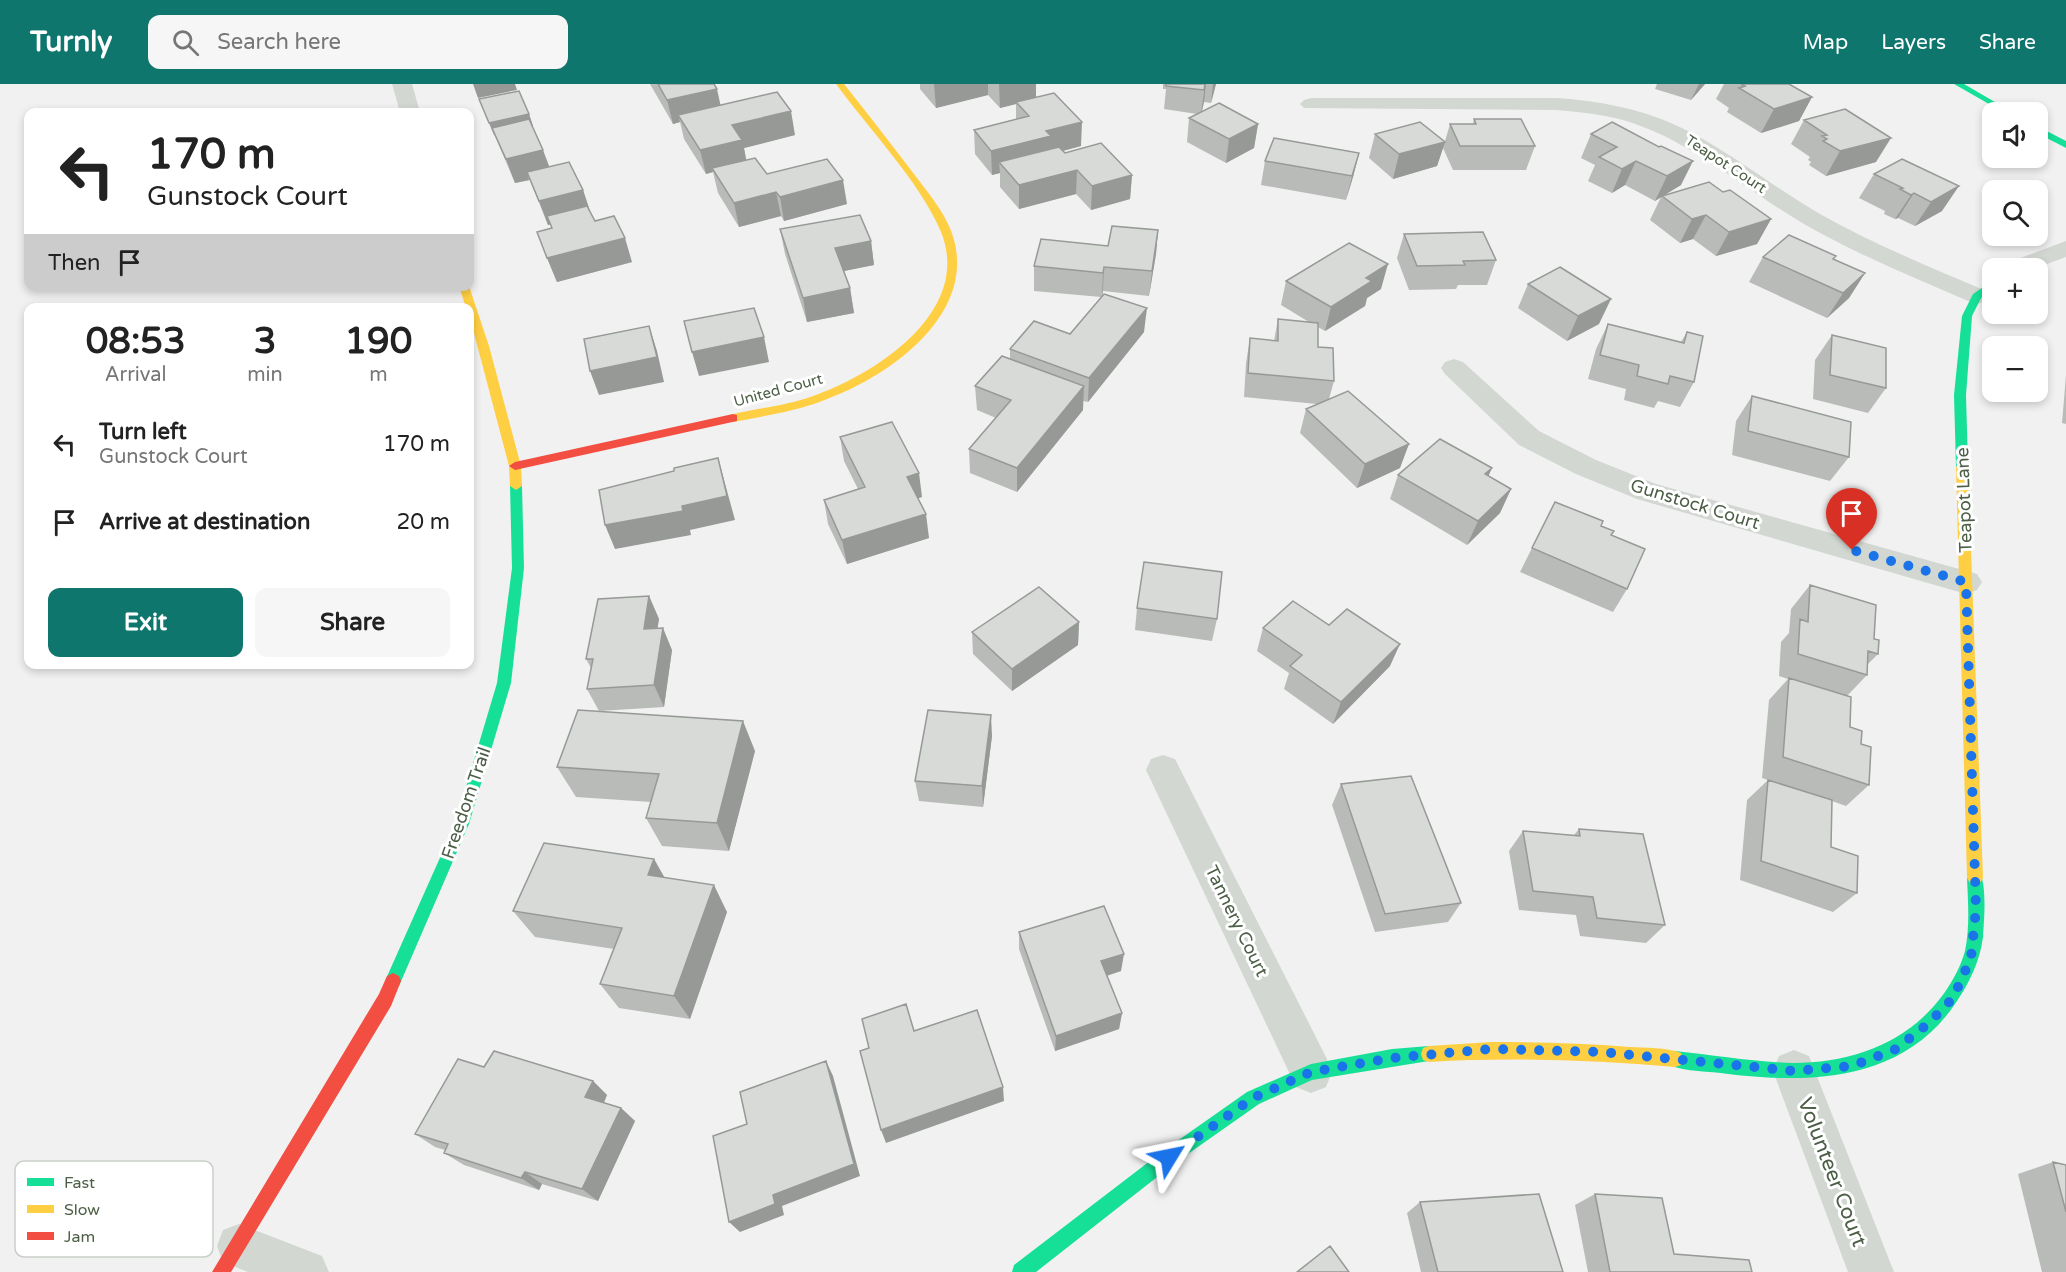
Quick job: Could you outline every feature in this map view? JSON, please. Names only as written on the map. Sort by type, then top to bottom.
[{"type":"street","points":[[402,84],[409,108]]},
{"type":"street","name":"United Court","points":[[515,466],[818,399],[850,385],[900,353],[936,317],[947,297],[953,277],[953,257],[944,225],[933,206],[840,84]]},
{"type":"street","points":[[1958,84],[1990,102]]},
{"type":"street","name":"Teapot Court","points":[[1311,105],[1543,104],[1591,108],[1631,115],[1674,132],[1710,150],[1787,205],[1828,229],[1871,250],[1982,289]]},
{"type":"street","points":[[2048,135],[2066,145]]},
{"type":"street","points":[[2041,258],[2066,248]]},
{"type":"street","name":"Teapot Lane","points":[[1022,1272],[1169,1157],[1244,1105],[1311,1072],[1392,1058],[1491,1049],[1602,1052],[1794,1071],[1852,1066],[1896,1049],[1929,1023],[1953,998],[1971,958],[1976,909],[1960,395],[1967,316],[1982,293]]},
{"type":"street","name":"Freedom Trail","points":[[230,1259],[385,1000],[462,824],[504,683],[518,568],[515,466],[474,316]]},
{"type":"street","name":"Gunstock Court","points":[[1454,368],[1529,438],[1586,468],[1647,492],[1966,582]]},
{"type":"street","name":"Tannery Court","points":[[1163,770],[1311,1072]]},
{"type":"street","name":"Volunteer Court","points":[[1794,1071],[1871,1272]]},
{"type":"street","points":[[230,1259],[306,1272]]},
{"type":"building","points":[[658,84],[714,84],[717,89],[667,100]]},
{"type":"building","points":[[1166,84],[1205,84],[1204,90],[1166,86]]},
{"type":"building","points":[[1741,84],[1789,84],[1812,97],[1774,109],[1739,88],[1745,86]]},
{"type":"building","points":[[519,91],[529,114],[489,123],[479,99]]},
{"type":"building","points":[[777,92],[791,111],[732,125],[742,140],[700,150],[678,115]]},
{"type":"building","points":[[1054,93],[1082,122],[1046,131],[1051,136],[991,151],[974,130],[1029,116],[1016,102]]},
{"type":"building","points":[[1219,103],[1258,124],[1229,139],[1189,118]]},
{"type":"building","points":[[1845,109],[1891,138],[1840,151],[1823,141],[1827,139],[1822,136],[1827,135],[1804,120]]},
{"type":"building","points":[[529,119],[543,150],[506,159],[492,128]]},
{"type":"building","points":[[1474,119],[1521,119],[1535,146],[1460,146],[1450,124],[1476,124]]},
{"type":"building","points":[[1420,122],[1445,142],[1399,154],[1375,134]]},
{"type":"building","points":[[1612,122],[1659,147],[1693,161],[1667,176],[1636,161],[1622,169],[1599,157],[1617,147],[1591,134]]},
{"type":"building","points":[[1274,138],[1359,153],[1352,176],[1265,161]]},
{"type":"building","points":[[1101,143],[1132,175],[1092,186],[1077,170],[1019,185],[999,162],[1059,147],[1065,153]]},
{"type":"building","points":[[755,158],[767,174],[827,159],[843,180],[780,197],[776,192],[734,203],[712,168]]},
{"type":"building","points":[[1902,159],[1959,186],[1931,202],[1914,193],[1911,195],[1900,189],[1903,188],[1874,174]]},
{"type":"building","points":[[569,162],[583,190],[539,201],[527,172]]},
{"type":"building","points":[[1709,182],[1723,192],[1730,190],[1771,219],[1729,232],[1706,215],[1692,219],[1662,196]]},
{"type":"building","points":[[587,206],[595,221],[614,216],[625,238],[547,258],[537,232],[552,228],[547,216]]},
{"type":"building","points":[[860,215],[871,241],[835,248],[850,288],[803,298],[780,229]]},
{"type":"building","points":[[1112,226],[1158,230],[1152,271],[1104,267],[1103,273],[1034,266],[1041,239],[1108,246]]},
{"type":"building","points":[[1483,232],[1496,260],[1463,261],[1465,265],[1417,266],[1404,234]]},
{"type":"building","points":[[1789,235],[1836,256],[1833,259],[1865,273],[1843,293],[1763,257]]},
{"type":"building","points":[[1349,243],[1388,264],[1366,278],[1372,281],[1331,307],[1286,281]]},
{"type":"building","points":[[1560,267],[1611,299],[1578,316],[1528,284]]},
{"type":"building","points":[[1104,294],[1147,308],[1089,378],[1010,349],[1034,321],[1070,334]]},
{"type":"building","points":[[754,308],[764,337],[692,352],[684,321]]},
{"type":"building","points":[[1278,319],[1318,323],[1318,347],[1333,348],[1334,381],[1248,373],[1250,338],[1278,341]]},
{"type":"building","points":[[1608,324],[1684,343],[1687,332],[1703,336],[1694,382],[1670,376],[1668,384],[1637,376],[1639,365],[1600,355]]},
{"type":"building","points":[[649,326],[657,357],[590,371],[584,339]]},
{"type":"building","points":[[1832,335],[1886,348],[1886,388],[1830,375]]},
{"type":"building","points":[[1002,356],[1084,386],[1017,468],[969,449],[1011,400],[975,386]]},
{"type":"building","points":[[1348,391],[1409,444],[1365,464],[1306,409]]},
{"type":"building","points":[[1752,396],[1851,422],[1849,457],[1748,431]]},
{"type":"building","points":[[892,422],[919,473],[907,477],[926,514],[842,540],[824,500],[865,487],[840,437]]},
{"type":"building","points":[[1440,439],[1492,468],[1485,474],[1511,489],[1478,521],[1398,475]]},
{"type":"building","points":[[718,458],[727,496],[682,506],[683,511],[605,525],[599,490]]},
{"type":"building","points":[[1555,502],[1603,521],[1601,526],[1614,531],[1611,535],[1645,549],[1627,589],[1532,548]]},
{"type":"building","points":[[1144,562],[1222,572],[1217,619],[1137,608]]},
{"type":"building","points":[[1810,585],[1876,605],[1874,639],[1879,640],[1878,654],[1868,651],[1867,675],[1798,654],[1800,619],[1808,622]]},
{"type":"building","points":[[1039,587],[1079,622],[1012,669],[972,632]]},
{"type":"building","points":[[649,596],[644,629],[663,628],[654,685],[587,689],[593,659],[586,659],[598,599]]},
{"type":"building","points":[[1293,601],[1329,625],[1347,609],[1400,644],[1341,702],[1290,666],[1302,655],[1263,628]]},
{"type":"building","points":[[1789,678],[1851,697],[1850,727],[1862,731],[1861,744],[1871,747],[1869,785],[1783,757]]},
{"type":"building","points":[[578,710],[743,721],[717,823],[646,818],[659,774],[557,767]]},
{"type":"building","points":[[928,710],[991,715],[982,786],[915,781]]},
{"type":"building","points":[[1411,776],[1461,903],[1385,914],[1341,784]]},
{"type":"building","points":[[1768,780],[1832,800],[1831,847],[1858,856],[1857,893],[1761,861]]},
{"type":"building","points":[[1579,829],[1643,834],[1665,925],[1597,918],[1593,897],[1533,891],[1523,831],[1580,836]]},
{"type":"building","points":[[544,843],[654,859],[648,875],[714,885],[674,996],[600,984],[622,928],[513,911]]},
{"type":"building","points":[[1104,906],[1124,954],[1101,961],[1122,1013],[1056,1036],[1019,932]]},
{"type":"building","points":[[906,1004],[914,1031],[977,1010],[1003,1087],[881,1130],[860,1051],[869,1048],[862,1019]]},
{"type":"building","points":[[494,1051],[593,1081],[585,1097],[621,1108],[582,1189],[525,1172],[521,1178],[444,1153],[448,1144],[415,1134],[458,1059],[484,1067]]},
{"type":"building","points":[[826,1061],[854,1164],[773,1195],[775,1204],[729,1222],[713,1136],[747,1124],[740,1092]]},
{"type":"building","points":[[2053,1162],[2066,1165],[2066,1212]]},
{"type":"building","points":[[1539,1194],[1563,1272],[1438,1272],[1420,1202]]},
{"type":"building","points":[[1595,1194],[1662,1198],[1674,1254],[1749,1260],[1752,1272],[1610,1272]]},
{"type":"building","points":[[1330,1246],[1349,1272],[1297,1272]]},
{"type":"traffic: fast","points":[[1958,84],[1990,102]]},
{"type":"traffic: fast","points":[[2048,135],[2066,145]]},
{"type":"traffic: fast","points":[[1962,467],[1960,395],[1967,316],[1977,296],[1982,292]]},
{"type":"traffic: fast","points":[[393,981],[462,824],[504,683],[518,568],[516,486]]},
{"type":"traffic: fast","points":[[1675,1059],[1749,1068],[1823,1070],[1850,1065],[1901,1044],[1923,1029],[1942,1010],[1958,987],[1973,951],[1976,909],[1975,878]]},
{"type":"traffic: fast","points":[[1021,1272],[1169,1157],[1253,1098],[1311,1072],[1392,1057],[1429,1054]]},
{"type":"traffic: slow","points":[[733,418],[817,399],[841,390],[866,376],[892,360],[915,340],[934,317],[947,293],[953,267],[949,240],[940,219],[915,182],[840,84]]},
{"type":"traffic: slow","points":[[466,291],[470,303]]},
{"type":"traffic: slow","points":[[474,316],[515,466],[516,486]]},
{"type":"traffic: slow","points":[[1962,467],[1975,878]]},
{"type":"traffic: slow","points":[[1429,1054],[1552,1051],[1675,1059]]},
{"type":"traffic: jam","points":[[515,466],[733,418]]},
{"type":"traffic: jam","points":[[221,1272],[385,1000],[393,981]]},
{"type":"route","points":[[1169,1157],[1253,1098],[1311,1072],[1392,1058],[1491,1049],[1602,1052],[1794,1071],[1852,1066],[1896,1049],[1929,1023],[1953,998],[1971,958],[1976,909],[1966,582],[1852,550]]}]
